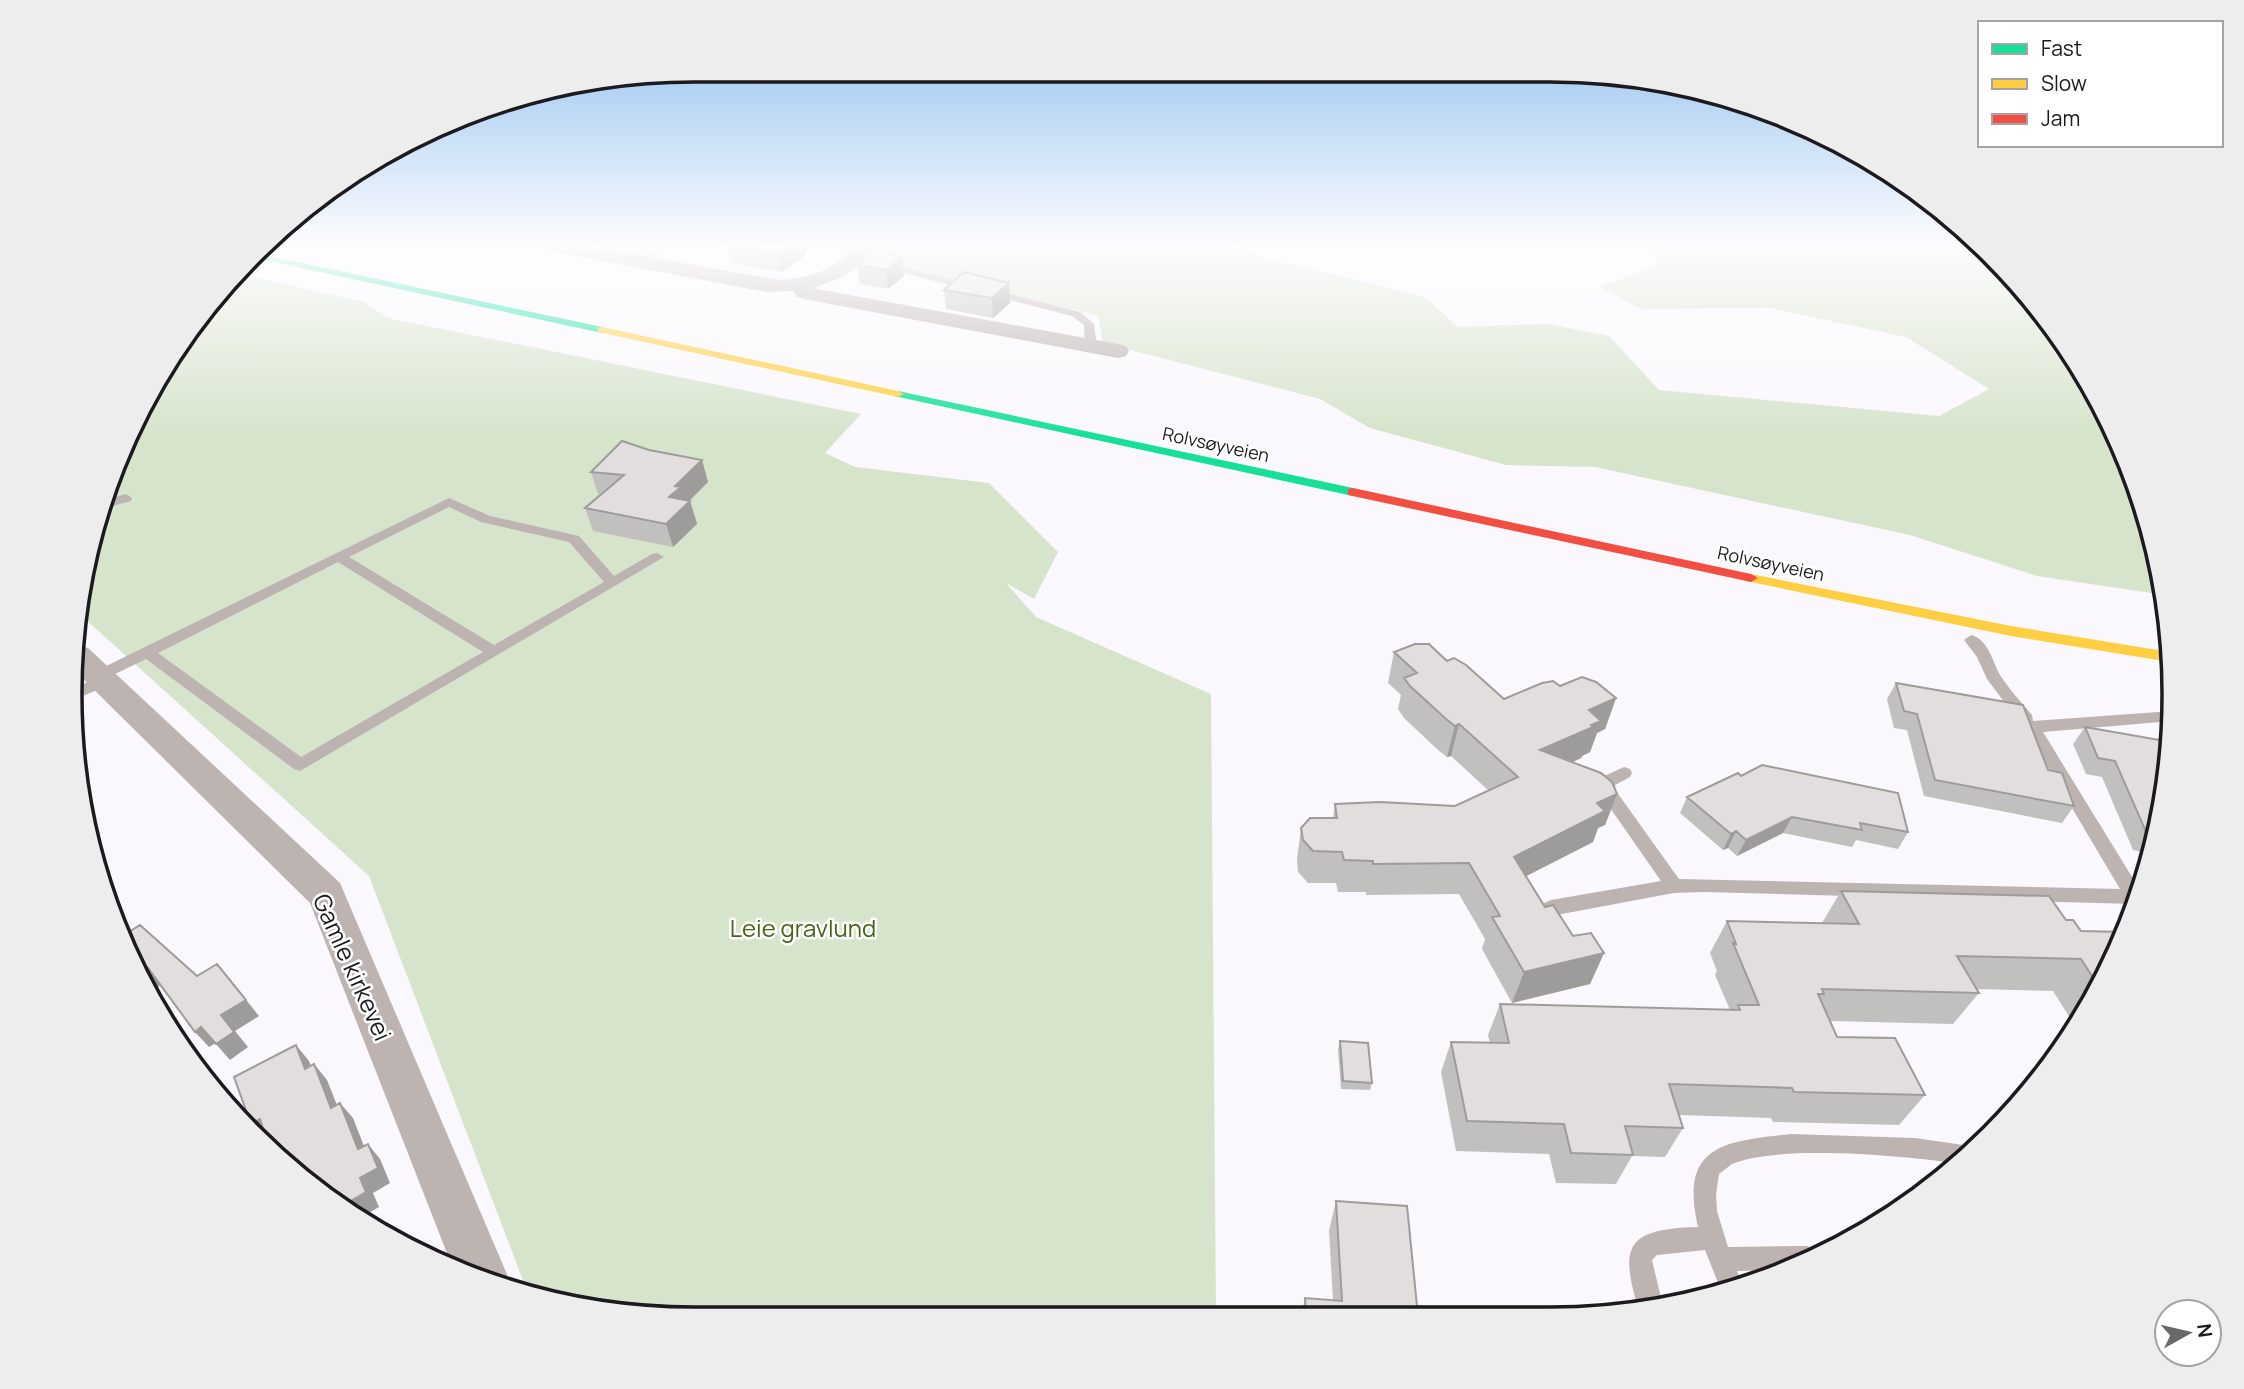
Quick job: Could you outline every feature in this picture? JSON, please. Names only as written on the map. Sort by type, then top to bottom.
[{"type":"main road","name":"Rolvsøyveien","points":[[493,307],[1852,600],[2011,631],[2160,655]]},
{"type":"main road","name":"Rolvsøyveien","points":[[550,307],[1558,520]]},
{"type":"street","points":[[878,307],[1118,351]]},
{"type":"street","name":"Gamle kirkevei","points":[[88,677],[326,894],[478,1267]]},
{"type":"lane","points":[[1051,307],[1076,314],[1089,324],[1089,346]]},
{"type":"lane","points":[[114,501],[126,498]]},
{"type":"lane","points":[[88,677],[146,652],[449,502],[486,519],[574,539],[612,583]]},
{"type":"lane","points":[[339,557],[494,652]]},
{"type":"lane","points":[[146,652],[300,765],[657,557]]},
{"type":"lane","points":[[1971,640],[1984,655],[1992,675],[2032,727],[2130,887]]},
{"type":"lane","points":[[2032,727],[2161,717]]},
{"type":"lane","points":[[1624,773],[1606,782],[1608,792],[1674,886]]},
{"type":"lane","points":[[1551,908],[1674,886],[2127,896]]},
{"type":"lane","points":[[1729,1279],[1703,1198],[1712,1164],[1723,1154],[1769,1145],[1884,1145],[1955,1153]]},
{"type":"lane","points":[[1648,1299],[1640,1256],[1650,1244],[1679,1238],[1718,1249],[1792,1256]]},
{"type":"green space","name":"Leie gravlund","points":[[221,307],[371,307],[388,318],[861,414],[825,453],[855,467],[989,483],[1058,552],[1034,599],[1006,583],[1036,617],[1211,694],[1216,1307],[694,1307],[615,1302],[524,1282],[369,876],[87,620],[103,536],[129,460],[164,388],[185,354]]},
{"type":"green space","points":[[1062,307],[1436,307],[1458,327],[1548,324],[1609,336],[1659,390],[1939,416],[1989,389],[1906,337],[1770,308],[1641,309],[1637,307],[2023,307],[2059,354],[2099,424],[2129,498],[2141,536],[2153,593],[2037,576],[1910,535],[1595,467],[1506,465],[1370,428],[1320,399],[1103,343],[1098,315]]},
{"type":"building","points":[[622,441],[649,450],[702,460],[675,486],[681,487],[669,497],[690,501],[666,524],[585,508],[624,475],[591,472]]},
{"type":"building","points":[[1415,644],[1429,644],[1447,661],[1454,658],[1466,665],[1504,699],[1542,683],[1553,681],[1560,686],[1582,677],[1596,682],[1616,698],[1589,710],[1601,721],[1591,725],[1593,727],[1540,750],[1601,773],[1612,782],[1617,794],[1597,803],[1605,811],[1514,857],[1545,907],[1553,905],[1573,936],[1591,933],[1604,953],[1524,972],[1492,917],[1500,916],[1469,863],[1373,864],[1373,861],[1344,860],[1342,852],[1313,851],[1303,840],[1301,828],[1310,818],[1337,818],[1335,804],[1380,802],[1455,806],[1518,777],[1459,724],[1455,726],[1410,686],[1404,678],[1417,673],[1394,652]]},
{"type":"building","points":[[1896,683],[2023,705],[2048,770],[2062,773],[2074,806],[1935,780],[1917,714],[1904,711]]},
{"type":"building","points":[[2085,727],[2160,740],[2157,774],[2146,832],[2115,761],[2098,758]]},
{"type":"building","points":[[1762,765],[1898,793],[1908,832],[1860,823],[1862,830],[1792,817],[1746,840],[1736,831],[1731,834],[1687,797]]},
{"type":"building","points":[[1841,891],[2049,896],[2066,920],[2073,920],[2081,931],[2114,932],[2093,977],[2081,959],[1957,956],[1979,993],[1822,989],[1824,994],[1818,994],[1837,1037],[1895,1038],[1925,1095],[1794,1092],[1792,1088],[1669,1084],[1683,1128],[1625,1126],[1633,1155],[1571,1153],[1564,1124],[1467,1121],[1451,1042],[1509,1043],[1500,1004],[1740,1010],[1738,1005],[1759,1005],[1733,943],[1736,944],[1727,921],[1859,924]]},
{"type":"building","points":[[140,925],[197,976],[217,964],[246,1000],[221,1015],[234,1032],[216,1044],[201,1027],[195,1032],[147,969],[130,931]]},
{"type":"building","points":[[1340,1041],[1368,1043],[1372,1083],[1343,1081]]},
{"type":"building","points":[[296,1045],[305,1069],[314,1064],[331,1108],[340,1103],[358,1149],[368,1144],[378,1168],[360,1178],[366,1192],[350,1201],[291,1155],[263,1128],[260,1119],[256,1121],[246,1111],[234,1077]]},
{"type":"building","points":[[1336,1201],[1407,1206],[1417,1306],[1426,1307],[1306,1307],[1305,1298],[1342,1301]]},
{"type":"traffic: fast","points":[[494,307],[602,330]]},
{"type":"traffic: fast","points":[[898,394],[1353,492]]},
{"type":"traffic: slow","points":[[602,330],[898,394]]},
{"type":"traffic: slow","points":[[1751,578],[2011,631],[2160,655]]},
{"type":"traffic: jam","points":[[1353,492],[1751,578]]}]
